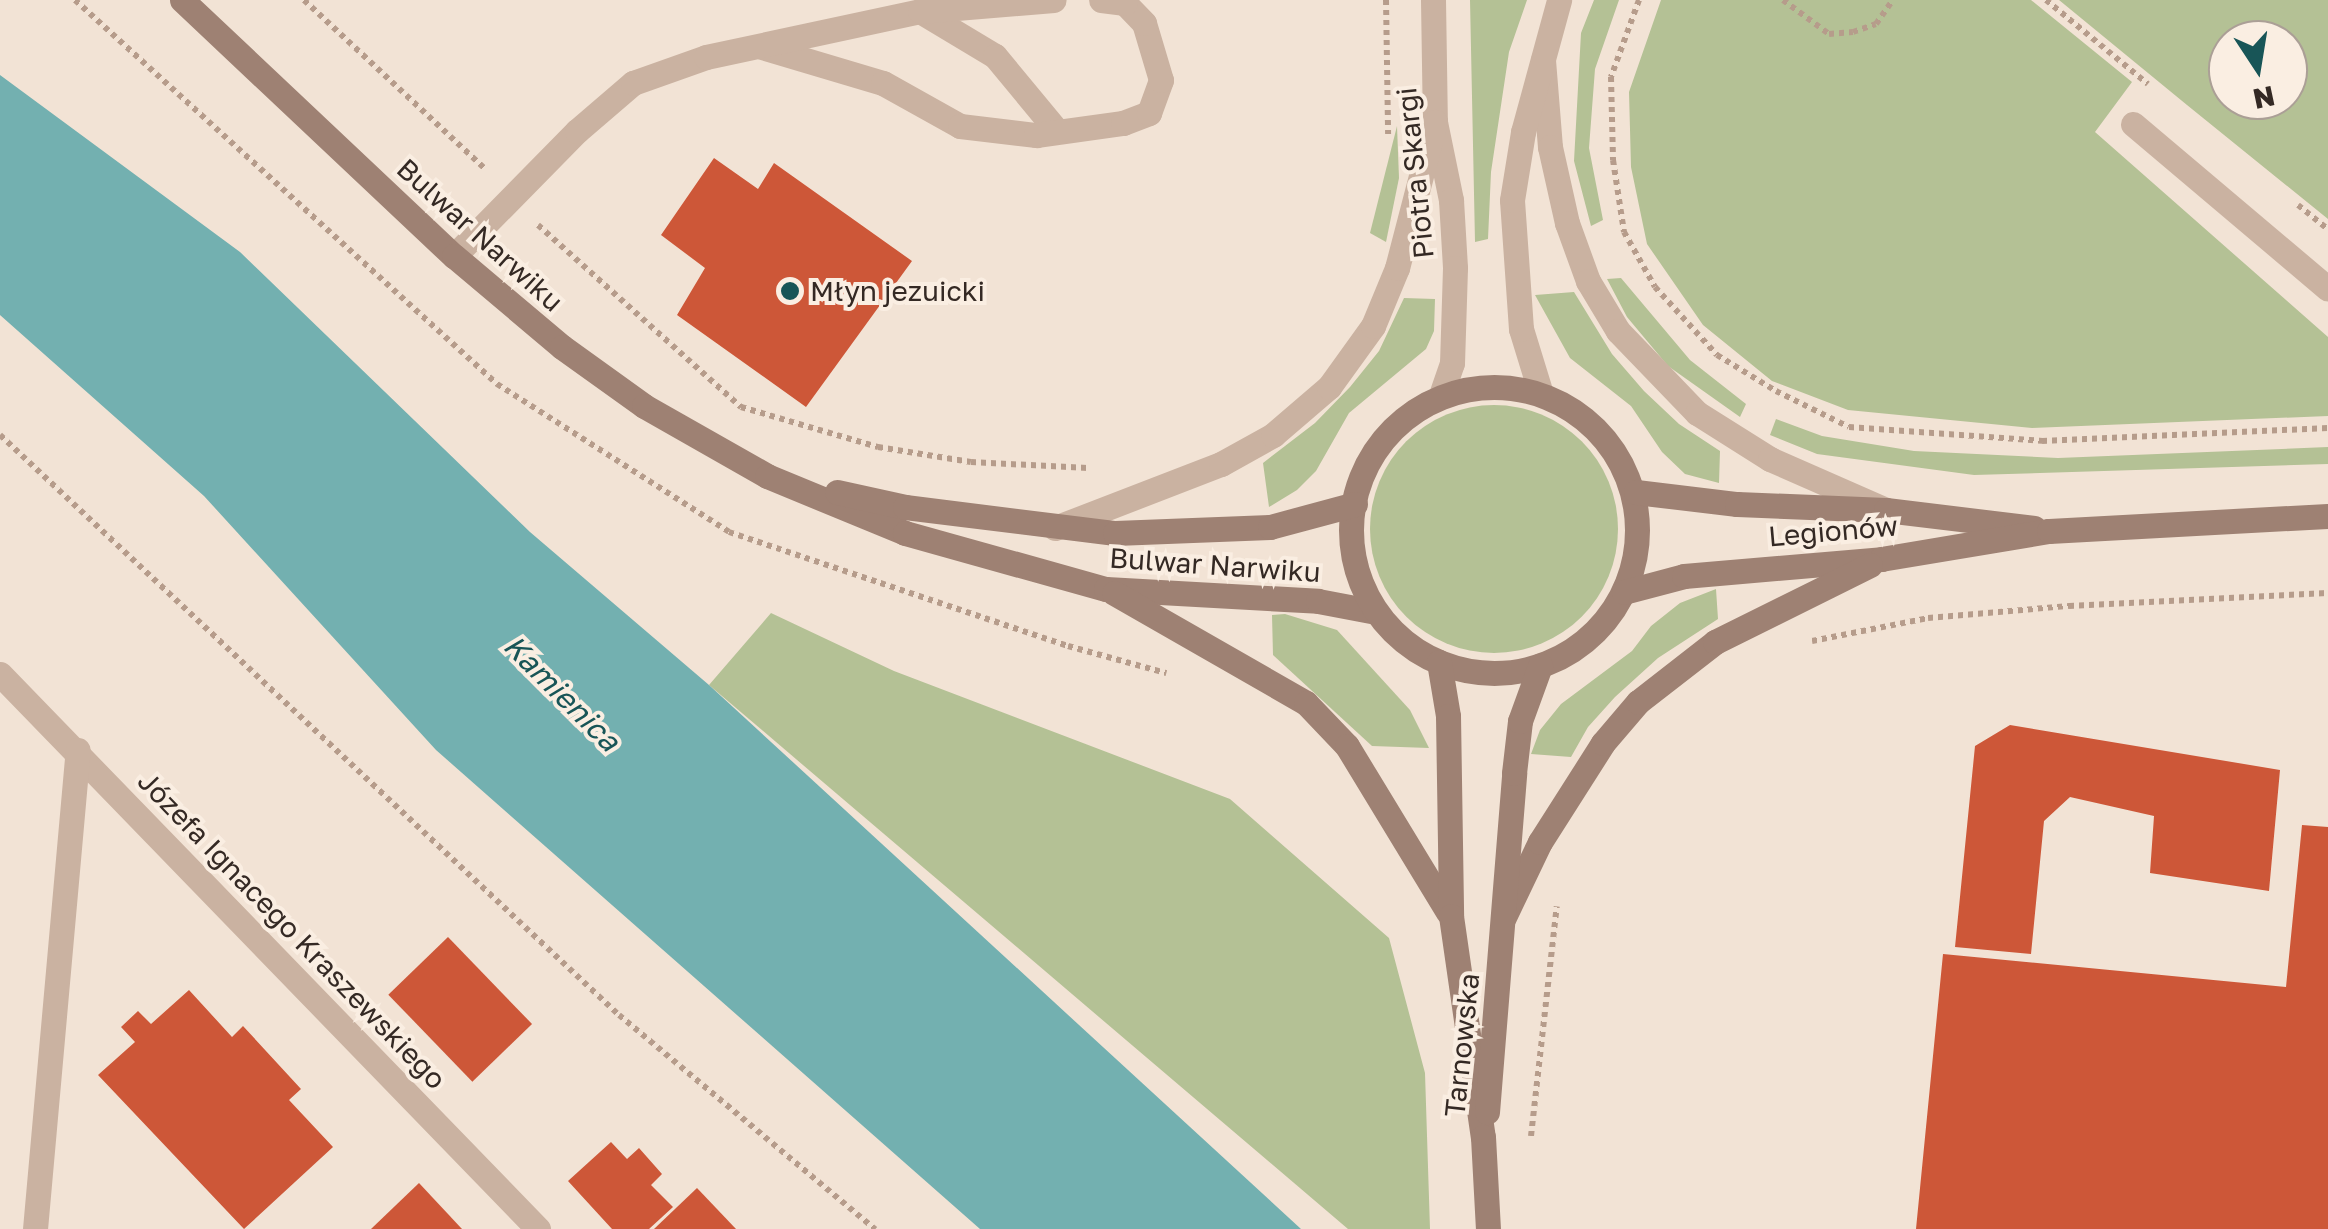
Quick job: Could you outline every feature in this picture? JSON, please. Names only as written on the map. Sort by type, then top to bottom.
[{"type":"main road","name":"Bulwar Narwiku","points":[[182,0],[454,256],[562,347],[644,406],[767,476],[905,533],[1106,589],[1318,601],[1376,612]]},
{"type":"main road","points":[[1508,387],[1541,394],[1578,413],[1608,442],[1636,492],[1636,556],[1624,592],[1602,624],[1574,649],[1540,666],[1506,673],[1472,672],[1439,662],[1404,641],[1376,612],[1358,573],[1351,530],[1357,488],[1377,446],[1410,414],[1440,397],[1473,388],[1508,387]]},
{"type":"main road","name":"Bulwar Narwiku","points":[[767,476],[905,507],[1115,534],[1229,532],[1270,527],[1355,504]]},
{"type":"main road","name":"Legionów","points":[[1636,492],[1736,504],[1886,510],[2048,531]]},
{"type":"main road","name":"Legionów","points":[[1624,592],[1684,576],[1738,568],[1881,559],[2048,531],[2328,516]]},
{"type":"main road","points":[[1504,917],[1540,842],[1603,742],[1638,702],[1715,642],[1881,559]]},
{"type":"main road","points":[[1106,589],[1306,703],[1348,746],[1451,916]]},
{"type":"main road","name":"Tarnowska","points":[[1439,662],[1448,716],[1451,916],[1483,1137]]},
{"type":"main road","name":"Tarnowska","points":[[1483,1137],[1520,720],[1540,666]]},
{"type":"main road","points":[[1483,1137],[1488,1229]]},
{"type":"street","points":[[454,256],[577,131],[634,83],[706,56],[920,11],[1054,0]]},
{"type":"street","points":[[757,46],[883,82],[960,126],[1036,135],[1123,123],[1149,113],[1161,80],[1144,24],[1125,4],[1101,0]]},
{"type":"street","name":"Piotra Skargi","points":[[1433,0],[1436,122],[1451,200],[1454,268],[1452,363],[1440,397]]},
{"type":"street","points":[[1541,394],[1521,329],[1512,200],[1523,132],[1558,0]]},
{"type":"street","points":[[920,11],[994,56],[1057,131]]},
{"type":"street","points":[[1542,60],[1550,146],[1567,223],[1588,281],[1618,332],[1697,412],[1770,459],[1886,510]]},
{"type":"street","points":[[1053,529],[1222,464],[1273,435],[1329,388],[1373,326],[1397,268],[1436,122]]},
{"type":"street","points":[[2133,124],[2328,289]]},
{"type":"street","name":"Józefa Ignacego Kraszewskiego","points":[[0,674],[78,750],[538,1229]]},
{"type":"street","points":[[35,1229],[78,750]]},
{"type":"path","points":[[304,0],[512,197],[554,243],[741,407],[878,447],[952,459],[1085,469],[1102,463]]},
{"type":"path","points":[[1386,0],[1388,136]]},
{"type":"path","points":[[1639,0],[1610,78],[1613,160],[1624,232],[1655,287],[1718,355],[1776,391],[1849,427],[2042,441],[2328,428]]},
{"type":"path","points":[[1783,0],[1828,34],[1853,32],[1876,24],[1893,0]]},
{"type":"path","points":[[0,434],[618,1014],[875,1229]]},
{"type":"path","points":[[1800,644],[1928,618],[2328,593]]},
{"type":"path","points":[[1531,1136],[1558,894]]},
{"type":"green space","points":[[1470,0],[1527,0],[1509,52],[1491,172],[1488,239],[1475,242]]},
{"type":"green space","points":[[1594,0],[1619,0],[1595,69],[1589,148],[1603,220],[1591,226],[1574,161],[1581,33]]},
{"type":"green space","points":[[1661,0],[2031,0],[2132,82],[2095,132],[2328,337],[2328,416],[2032,428],[1848,410],[1772,381],[1703,325],[1647,244],[1631,167],[1629,92]]},
{"type":"green space","points":[[2059,0],[2328,0],[2328,219]]},
{"type":"green space","points":[[1397,126],[1399,178],[1386,242],[1370,233]]},
{"type":"green space","points":[[1621,278],[1690,360],[1746,404],[1740,417],[1668,366],[1627,317],[1607,279]]},
{"type":"green space","points":[[1574,292],[1612,354],[1644,391],[1679,424],[1720,451],[1719,483],[1685,474],[1662,452],[1631,406],[1570,358],[1535,295]]},
{"type":"green space","points":[[1404,298],[1435,299],[1434,331],[1426,349],[1349,413],[1316,471],[1297,490],[1269,507],[1263,463],[1315,423],[1350,387],[1379,351]]},
{"type":"green space","points":[[1494,405],[1541,415],[1582,441],[1608,482],[1618,529],[1608,576],[1582,617],[1541,643],[1494,653],[1447,643],[1406,617],[1380,576],[1370,529],[1380,482],[1406,441],[1447,415]]},
{"type":"green space","points":[[1776,419],[1822,436],[1914,451],[2058,458],[2328,447],[2328,464],[1974,475],[1817,454],[1770,435]]},
{"type":"green space","points":[[1716,589],[1718,619],[1658,658],[1615,697],[1588,727],[1571,757],[1531,754],[1540,730],[1561,704],[1632,651],[1651,626],[1680,603]]},
{"type":"green space","points":[[771,613],[894,671],[1230,799],[1389,938],[1425,1073],[1430,1229],[1348,1229],[709,685]]},
{"type":"green space","points":[[1285,614],[1337,630],[1410,710],[1429,748],[1372,746],[1273,655],[1272,615]]},
{"type":"water","name":"Kamienica","points":[[0,75],[240,252],[530,532],[709,685],[1301,1229],[980,1229],[436,750],[204,496],[0,315]]},
{"type":"building","name":"Młyn jezuicki","points":[[714,158],[758,189],[774,163],[912,261],[806,407],[677,315],[705,268],[661,235]]},
{"type":"building","points":[[2010,725],[2280,770],[2269,891],[2150,873],[2154,816],[2070,797],[2044,821],[2031,954],[1955,947],[1975,746]]},
{"type":"building","points":[[2302,825],[2328,827],[2328,1229],[1916,1229],[1943,954],[2286,987]]},
{"type":"building","points":[[448,937],[532,1024],[472,1082],[388,995]]},
{"type":"building","points":[[189,990],[232,1037],[243,1026],[301,1089],[289,1100],[333,1147],[244,1229],[98,1075],[135,1042],[121,1027],[138,1011],[151,1024]]},
{"type":"building","points":[[611,1142],[627,1159],[639,1148],[662,1174],[651,1185],[673,1207],[649,1229],[612,1229],[568,1181]]},
{"type":"building","points":[[419,1183],[462,1229],[371,1229]]},
{"type":"building","points":[[697,1188],[736,1229],[654,1229]]},
{"type":"place","name":"Młyn jezuicki","points":[[790,291]]}]
